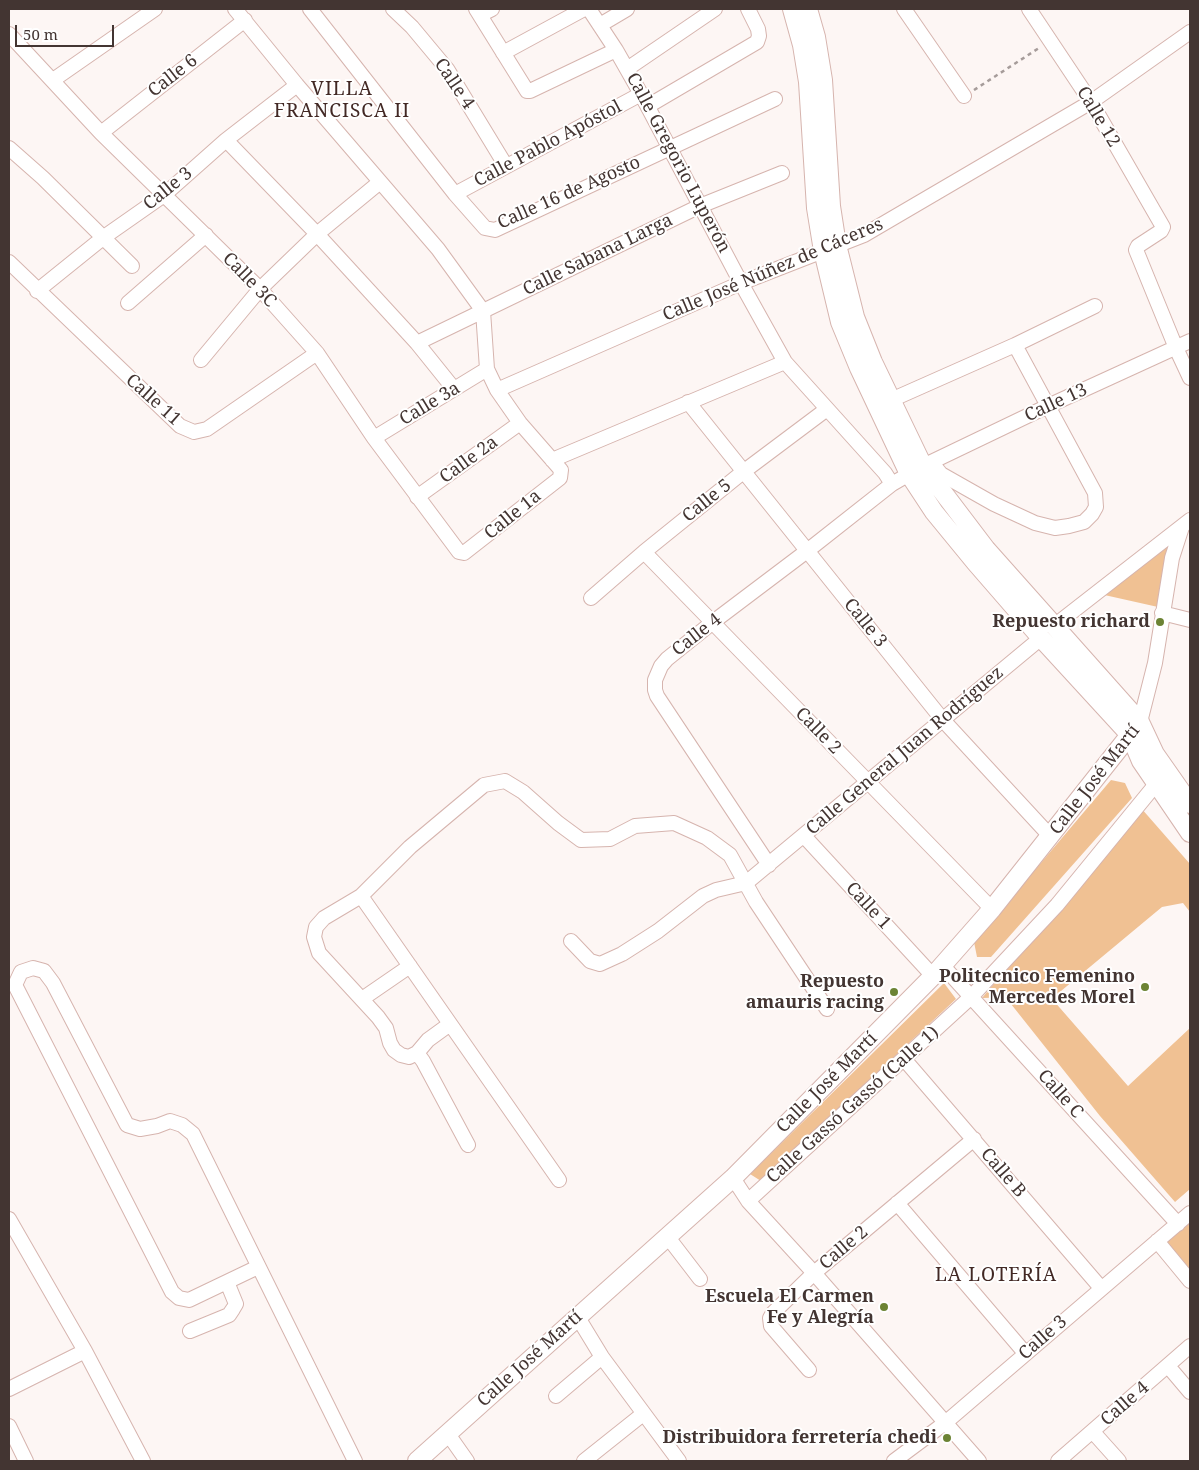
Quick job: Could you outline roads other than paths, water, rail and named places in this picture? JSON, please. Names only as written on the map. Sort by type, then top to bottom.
[{"type":"main road","points":[[792,9],[809,41],[823,80],[822,174],[816,208],[854,317],[922,468],[934,512],[1041,638],[1135,728],[1141,761],[1190,833]]},
{"type":"main road","points":[[808,9],[809,41]]},
{"type":"main road","points":[[830,248],[840,322],[859,368],[922,468],[986,549],[1054,626],[1135,728],[1190,804]]},
{"type":"main road","name":"Calle José Martí","points":[[416,1461],[733,1178],[937,970],[992,910],[1135,728]]},
{"type":"street","points":[[52,80],[155,9]]},
{"type":"street","points":[[236,9],[297,85],[438,249],[483,311],[487,370],[497,390],[520,423],[556,465],[688,402],[785,362]]},
{"type":"street","name":"Calle 16 de Agosto","points":[[310,9],[455,194],[486,228],[495,230],[775,99]]},
{"type":"street","name":"Calle 4","points":[[393,9],[412,27],[447,68],[506,166]]},
{"type":"street","points":[[503,53],[584,9]]},
{"type":"street","name":"Calle Gregorio Luperón","points":[[589,9],[616,50],[645,100],[741,283],[785,362],[885,473],[892,484]]},
{"type":"street","points":[[600,25],[627,9]]},
{"type":"street","points":[[627,69],[715,9]]},
{"type":"street","name":"Calle Pablo Apóstol","points":[[455,194],[506,166],[645,100],[757,42],[759,36],[758,29],[748,9]]},
{"type":"street","points":[[904,9],[964,96]]},
{"type":"street","name":"Calle 12","points":[[1029,9],[1091,102],[1163,227],[1161,231],[1138,246],[1136,250],[1176,348]]},
{"type":"street","points":[[483,11],[503,53],[524,88],[530,92],[616,50]]},
{"type":"street","name":"Calle 6","points":[[102,133],[245,20]]},
{"type":"street","name":"Calle José Núñez de Cáceres","points":[[497,390],[741,283],[864,235],[1091,102],[1190,32]]},
{"type":"street","name":"Calle 3C","points":[[9,34],[102,133],[260,289],[318,353],[374,438],[459,552]]},
{"type":"street","name":"Calle 3","points":[[37,291],[104,237],[164,195],[226,140],[297,85]]},
{"type":"street","points":[[226,140],[317,234],[417,343],[454,389]]},
{"type":"street","points":[[9,148],[104,237],[132,266]]},
{"type":"street","name":"Calle Sabana Larga","points":[[417,343],[700,206],[782,173]]},
{"type":"street","points":[[201,360],[260,289],[317,234],[380,182]]},
{"type":"street","points":[[128,303],[206,235]]},
{"type":"street","name":"Calle 11","points":[[9,262],[37,291],[180,426],[194,432],[207,429],[318,353]]},
{"type":"street","points":[[891,400],[1015,345],[1095,306]]},
{"type":"street","name":"Calle 13","points":[[922,468],[1048,406],[1190,341]]},
{"type":"street","points":[[922,468],[941,474],[994,504],[1035,523],[1055,528],[1069,526],[1084,522],[1092,514],[1096,507],[1095,493],[1015,345]]},
{"type":"street","points":[[1176,348],[1190,378]]},
{"type":"street","name":"Calle 3a","points":[[374,438],[487,370]]},
{"type":"street","name":"Calle 3","points":[[688,402],[942,719],[1051,837]]},
{"type":"street","name":"Calle 5","points":[[591,598],[644,552],[743,472],[827,409]]},
{"type":"street","name":"Calle 2a","points":[[417,497],[520,423]]},
{"type":"street","name":"Calle 1a","points":[[459,552],[463,554],[466,552],[560,478],[556,465]]},
{"type":"street","name":"Calle 4","points":[[769,865],[663,704],[655,690],[655,680],[661,666],[667,659],[713,622],[807,552],[892,484],[922,468]]},
{"type":"street","points":[[1054,626],[1188,525]]},
{"type":"street","name":"Calle José Martí","points":[[1135,728],[1156,663],[1162,613],[1172,558],[1188,525]]},
{"type":"street","name":"Calle 2","points":[[644,552],[992,910]]},
{"type":"street","points":[[1162,613],[1190,620]]},
{"type":"street","name":"Calle General Juan Rodríguez","points":[[746,883],[1041,638]]},
{"type":"street","points":[[450,1024],[428,1040],[417,1053],[409,1057],[401,1055],[394,1050],[386,1028],[378,1016],[319,953],[314,937],[316,927],[324,918],[361,896],[410,847],[484,785],[505,781],[523,792],[558,823],[581,840],[610,839],[635,826],[674,823],[707,838],[730,855],[756,902],[827,1009]]},
{"type":"street","name":"Calle Gassó Gassó (Calle 1)","points":[[748,1201],[971,996],[1058,905],[1156,784]]},
{"type":"street","name":"Calle 1","points":[[804,836],[937,970]]},
{"type":"street","points":[[571,941],[590,961],[600,964],[622,954],[658,931],[703,896],[716,890],[746,883]]},
{"type":"street","points":[[361,896],[559,1180]]},
{"type":"street","points":[[362,998],[410,966]]},
{"type":"street","points":[[258,1267],[189,1300],[179,1298],[172,1292],[15,985],[21,972],[33,968],[44,971],[53,983],[127,1125],[140,1129],[170,1121],[182,1125],[192,1134],[258,1267],[354,1461]]},
{"type":"street","name":"Calle C","points":[[937,970],[971,996],[1178,1224]]},
{"type":"street","points":[[417,1053],[426,1065],[468,1145]]},
{"type":"street","name":"Calle B","points":[[904,1059],[1101,1288]]},
{"type":"street","name":"Calle 2","points":[[809,1370],[769,1323],[773,1313],[814,1273],[974,1139]]},
{"type":"street","points":[[733,1178],[748,1201],[814,1273],[979,1461]]},
{"type":"street","points":[[897,1203],[1025,1353]]},
{"type":"street","name":"Calle 3","points":[[894,1461],[945,1423],[1190,1213]]},
{"type":"street","points":[[9,1219],[85,1351],[143,1461]]},
{"type":"street","points":[[667,1236],[700,1279]]},
{"type":"street","points":[[1157,1241],[1190,1281]]},
{"type":"street","points":[[190,1331],[229,1315],[236,1304],[227,1282]]},
{"type":"street","points":[[577,1316],[602,1357],[679,1461]]},
{"type":"street","name":"Calle 4","points":[[1058,1461],[1190,1346]]},
{"type":"street","points":[[9,1389],[85,1351]]},
{"type":"street","points":[[556,1396],[602,1357]]},
{"type":"street","points":[[1168,1366],[1190,1392]]},
{"type":"street","points":[[584,1461],[643,1414]]},
{"type":"street","points":[[9,1426],[26,1461]]},
{"type":"street","points":[[1093,1432],[1119,1461]]},
{"type":"street","points":[[448,1434],[467,1461]]},
{"type":"place","name":"Repuesto richard","points":[[1160,622]]},
{"type":"place","name":"Politecnico Femenino Mercedes Morel","points":[[1145,987]]},
{"type":"place","name":"Repuesto amauris racing","points":[[894,992]]},
{"type":"place","name":"Escuela El Carmen Fe y Alegría","points":[[884,1307]]},
{"type":"place","name":"Distribuidora ferretería chedi","points":[[947,1438]]},
{"type":"district","name":"VILLA FRANCISCA II","points":[[342,101]]},
{"type":"district","name":"LA LOTERÍA","points":[[996,1276]]}]
